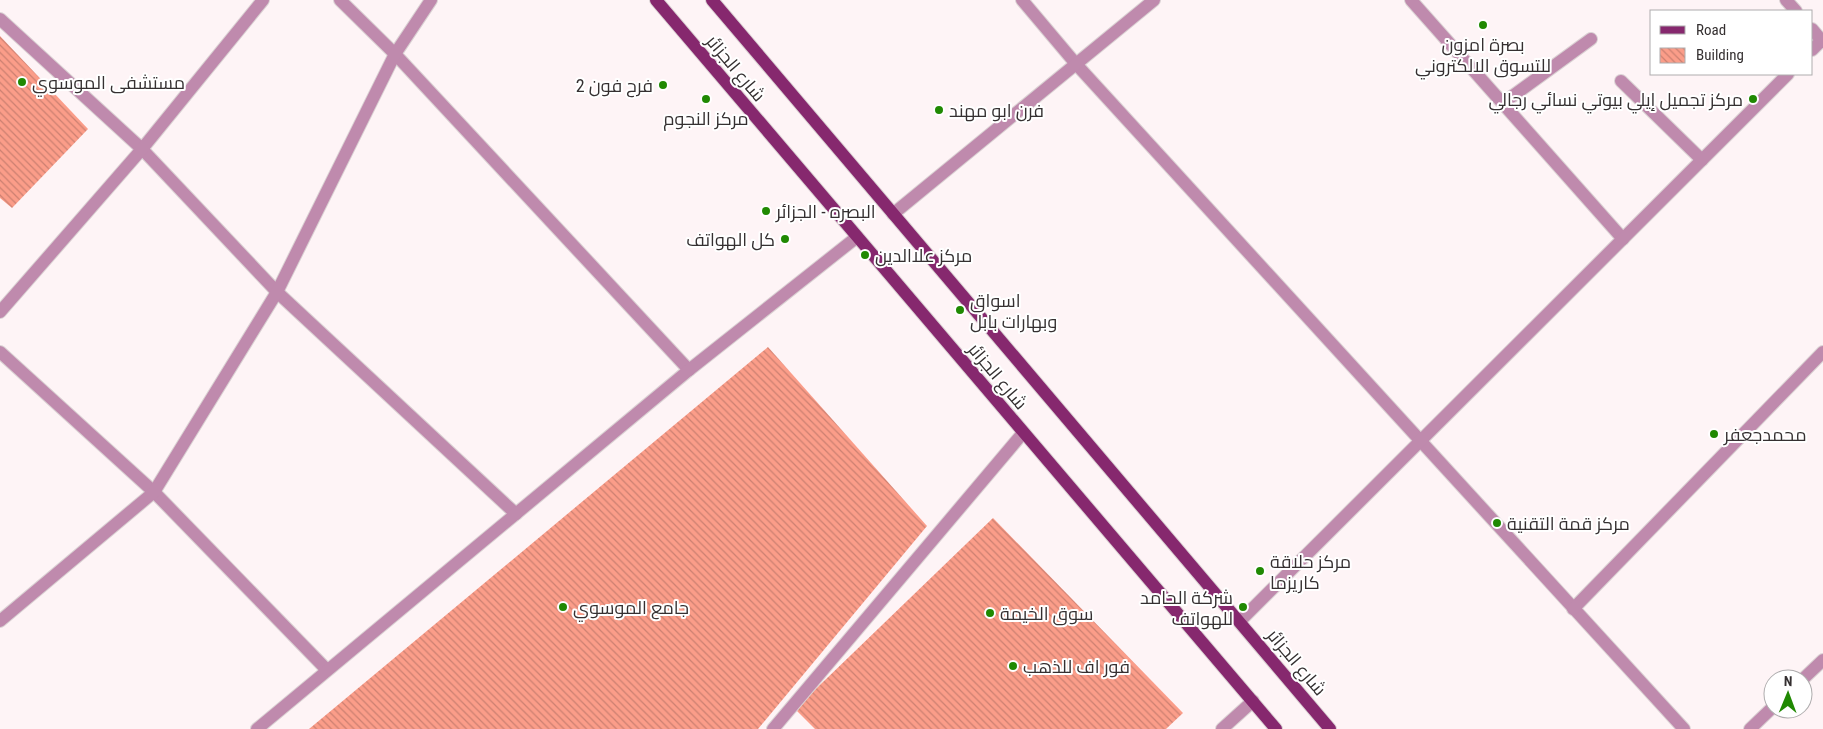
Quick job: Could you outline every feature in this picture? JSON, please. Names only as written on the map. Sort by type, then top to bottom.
[{"type":"main road","name":"شارع الجزائر","points":[[656,0],[1276,729]]},
{"type":"main road","name":"شارع الجزائر","points":[[712,0],[1330,729]]},
{"type":"street","points":[[0,312],[142,149],[263,0]]},
{"type":"street","points":[[340,0],[395,54],[690,370]]},
{"type":"street","points":[[0,620],[154,492],[277,292],[395,54],[431,0]]},
{"type":"street","points":[[1022,0],[1076,64],[1684,729]]},
{"type":"street","points":[[893,214],[1154,0]]},
{"type":"street","points":[[1411,0],[1623,239]]},
{"type":"street","points":[[1786,0],[1795,10]]},
{"type":"street","points":[[0,19],[142,149],[277,292],[516,514]]},
{"type":"street","points":[[1813,30],[1823,40],[1813,49]]},
{"type":"street","points":[[1503,103],[1591,39]]},
{"type":"street","points":[[1240,621],[1787,75]]},
{"type":"street","points":[[1621,81],[1702,160]]},
{"type":"street","points":[[257,729],[690,370],[858,237]]},
{"type":"street","points":[[0,352],[154,492],[327,670]]},
{"type":"street","points":[[1574,609],[1823,352]]},
{"type":"street","points":[[773,729],[1023,433]]},
{"type":"street","points":[[1813,670],[1823,660]]},
{"type":"street","points":[[1222,729],[1253,701]]},
{"type":"street","points":[[1750,729],[1763,717]]},
{"type":"building","name":"مستشفى الموسوي","points":[[0,36],[88,129],[12,208],[0,198]]},
{"type":"building","points":[[768,347],[927,526],[758,729],[309,729]]},
{"type":"building","name":"سوق الخيمة","points":[[993,518],[1183,713],[1166,729],[815,729],[795,709]]},
{"type":"place","name":"بصرة امزون للتسوق الالكتروني","points":[[1483,25]]},
{"type":"place","name":"مستشفى الموسوي","points":[[22,82]]},
{"type":"place","name":"فرح فون 2","points":[[663,85]]},
{"type":"place","name":"مركز النجوم","points":[[706,99]]},
{"type":"place","name":"مركز تجميل إيلي بيوتي نسائي رجالي","points":[[1753,99]]},
{"type":"place","name":"فرن ابو مهند","points":[[939,110]]},
{"type":"place","name":"البصره - الجزائر","points":[[766,211]]},
{"type":"place","name":"كل الهواتف","points":[[785,239]]},
{"type":"place","name":"مركز علاالدين","points":[[865,255]]},
{"type":"place","name":"اسواق وبهارات بابل","points":[[960,310]]},
{"type":"place","name":"محمدجعفر","points":[[1714,434]]},
{"type":"place","name":"مركز قمة التقنية","points":[[1497,523]]},
{"type":"place","name":"مركز حلاقة كاريزما","points":[[1260,571]]},
{"type":"place","name":"جامع الموسوي","points":[[563,607]]},
{"type":"place","name":"شركة الحامد للهواتف","points":[[1243,607]]},
{"type":"place","name":"سوق الخيمة","points":[[990,613]]},
{"type":"place","name":"فور اف للذهب","points":[[1013,666]]}]
